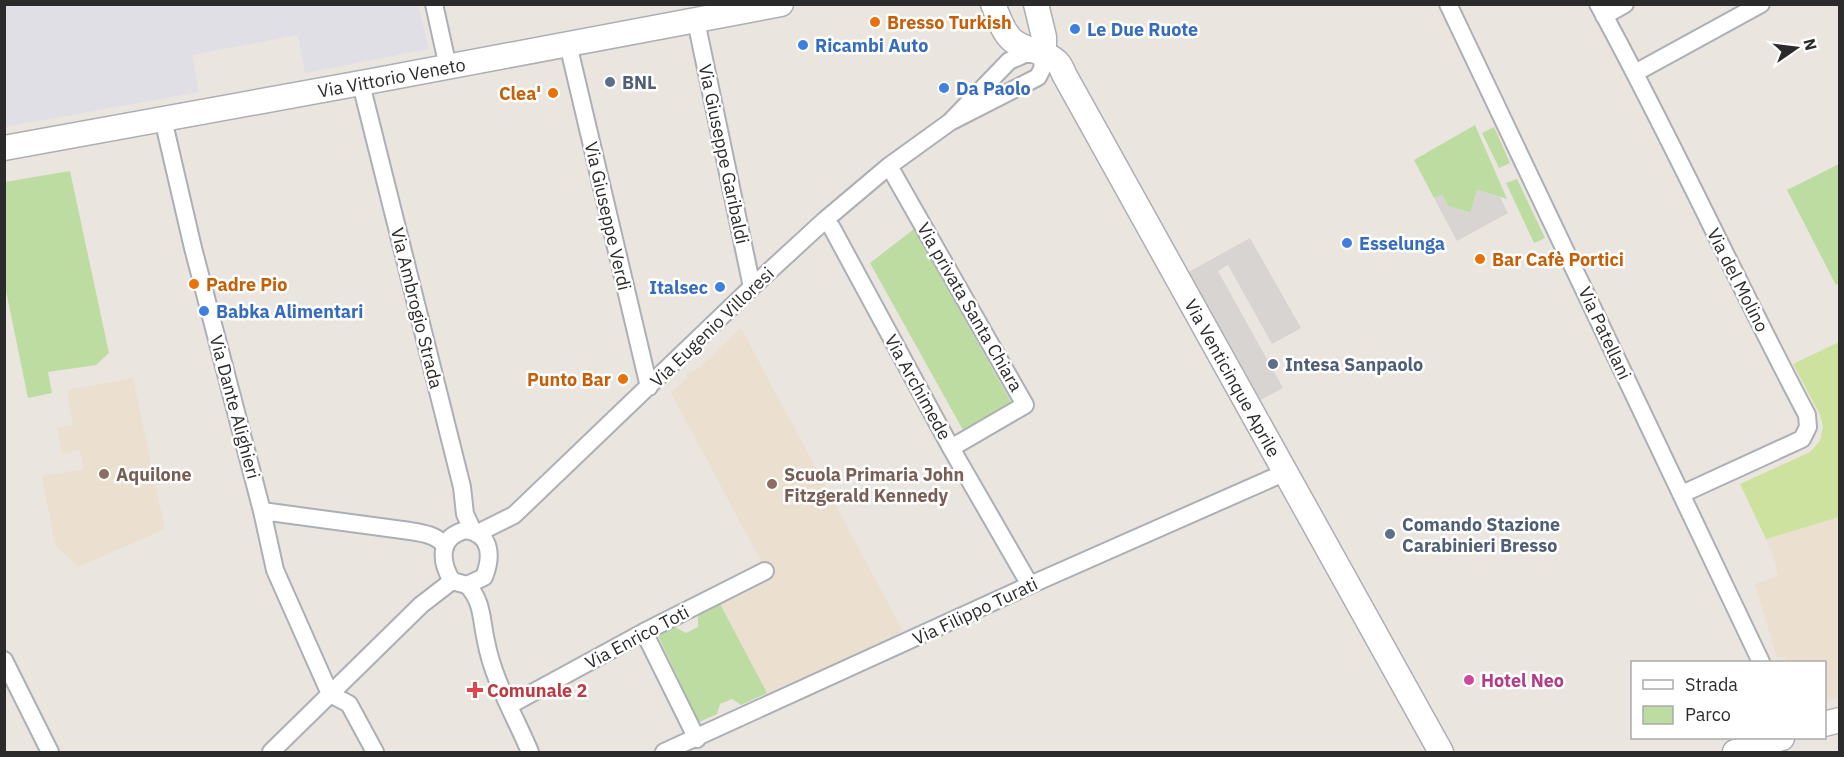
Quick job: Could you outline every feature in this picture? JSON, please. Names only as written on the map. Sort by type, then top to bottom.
[{"type":"street","points":[[434,4],[448,67]]},
{"type":"street","name":"Via Vittorio Veneto","points":[[4,148],[361,84],[781,4]]},
{"type":"street","points":[[993,4],[1010,38],[1020,46],[1044,54],[1044,37],[1036,4]]},
{"type":"street","name":"Via Patellani","points":[[1448,4],[1760,661]]},
{"type":"street","points":[[1601,10],[1625,4]]},
{"type":"street","points":[[1635,73],[1761,4]]},
{"type":"street","name":"Via del Molino","points":[[1601,10],[1807,415],[1808,427],[1802,439],[1682,494]]},
{"type":"street","name":"Via Giuseppe Garibaldi","points":[[696,21],[752,287]]},
{"type":"street","name":"Via Giuseppe Verdi","points":[[568,45],[649,387]]},
{"type":"street","name":"Via Eugenio Villoresi","points":[[475,532],[514,515],[752,287],[888,166],[950,122],[1038,76],[1042,69],[1044,54],[1025,54],[1009,62],[950,122]]},
{"type":"street","name":"Via Venticinque Aprile","points":[[1044,54],[1057,62],[1071,84],[1441,753]]},
{"type":"street","name":"Via Ambrogio Strada","points":[[361,84],[462,487],[465,514],[475,532]]},
{"type":"street","name":"Via Dante Alighieri","points":[[163,119],[192,248],[262,511],[275,570],[330,693]]},
{"type":"street","name":"Via privata Santa Chiara","points":[[888,166],[1026,405],[951,448]]},
{"type":"street","name":"Via Archimede","points":[[825,220],[832,228],[951,448],[1030,585]]},
{"type":"street","name":"Via Filippo Turati","points":[[664,753],[1030,585],[1286,472]]},
{"type":"street","points":[[262,511],[419,532],[440,540],[444,554],[460,583],[476,593],[482,610],[491,666],[530,753]]},
{"type":"street","points":[[271,753],[421,605],[460,583],[484,577],[490,560],[487,544],[475,532],[458,532],[444,554],[421,605]]},
{"type":"street","name":"Via Enrico Toti","points":[[510,705],[644,632],[765,571]]},
{"type":"street","points":[[644,632],[697,739]]},
{"type":"street","points":[[4,660],[50,753]]},
{"type":"street","points":[[330,693],[349,704],[375,753]]},
{"type":"street","points":[[1750,746],[1778,739]]},
{"type":"shaded area","points":[[5,4],[418,5],[429,49],[305,73],[298,35],[192,55],[199,92],[5,127]]},
{"type":"shaded area","points":[[1477,190],[1500,197],[1508,213],[1457,241],[1434,198],[1442,194],[1448,206],[1470,213]]},
{"type":"shaded area","points":[[1250,238],[1301,328],[1272,344],[1228,265],[1218,271],[1283,388],[1249,406],[1178,278]]},
{"type":"shaded area","name":"Scuola Primaria John Fitzgerald Kennedy","points":[[741,328],[904,633],[767,693],[719,602],[769,576],[671,393],[688,378],[686,374],[699,368]]},
{"type":"shaded area","name":"Aquilone","points":[[133,378],[165,529],[78,567],[55,545],[42,476],[83,469],[80,450],[62,454],[57,428],[73,425],[67,390]]},
{"type":"shaded area","points":[[1839,517],[1839,697],[1826,701],[1826,661],[1787,661],[1785,656],[1777,658],[1755,584],[1778,576],[1773,554],[1766,539]]},
{"type":"green space","points":[[1475,125],[1507,199],[1477,190],[1471,213],[1448,206],[1442,195],[1434,198],[1414,160]]},
{"type":"green space","points":[[1494,127],[1510,163],[1499,168],[1482,133]]},
{"type":"green space","points":[[1839,164],[1840,283],[1836,285],[1787,190]]},
{"type":"green space","points":[[70,171],[109,353],[96,365],[48,372],[52,393],[28,398],[5,286],[5,182]]},
{"type":"green space","points":[[1517,179],[1545,238],[1534,243],[1506,183]]},
{"type":"green space","points":[[914,229],[1011,402],[963,430],[870,263]]},
{"type":"green space","points":[[1839,342],[1839,517],[1766,539],[1740,484],[1810,452],[1820,441],[1823,427],[1820,415],[1793,364]]},
{"type":"green space","points":[[719,602],[767,693],[741,705],[732,699],[720,704],[717,714],[699,722],[658,636],[675,627],[686,633],[698,627],[698,612]]},
{"type":"place","name":"Bresso Turkish","points":[[875,22]]},
{"type":"place","name":"Le Due Ruote","points":[[1075,29]]},
{"type":"place","name":"Ricambi Auto","points":[[803,45]]},
{"type":"place","name":"BNL","points":[[610,82]]},
{"type":"place","name":"Da Paolo","points":[[944,88]]},
{"type":"place","name":"Clea'","points":[[553,93]]},
{"type":"place","name":"Esselunga","points":[[1347,243]]},
{"type":"place","name":"Bar Cafè Portici","points":[[1480,259]]},
{"type":"place","name":"Padre Pio","points":[[194,284]]},
{"type":"place","name":"Italsec","points":[[720,287]]},
{"type":"place","name":"Babka Alimentari","points":[[204,311]]},
{"type":"place","name":"Intesa Sanpaolo","points":[[1273,364]]},
{"type":"place","name":"Punto Bar","points":[[623,379]]},
{"type":"place","name":"Aquilone","points":[[104,474]]},
{"type":"place","name":"Scuola Primaria John Fitzgerald Kennedy","points":[[772,484]]},
{"type":"place","name":"Comando Stazione Carabinieri Bresso","points":[[1390,534]]},
{"type":"place","name":"Hotel Neo","points":[[1469,680]]},
{"type":"place","name":"Comunale 2","points":[[475,690]]}]
